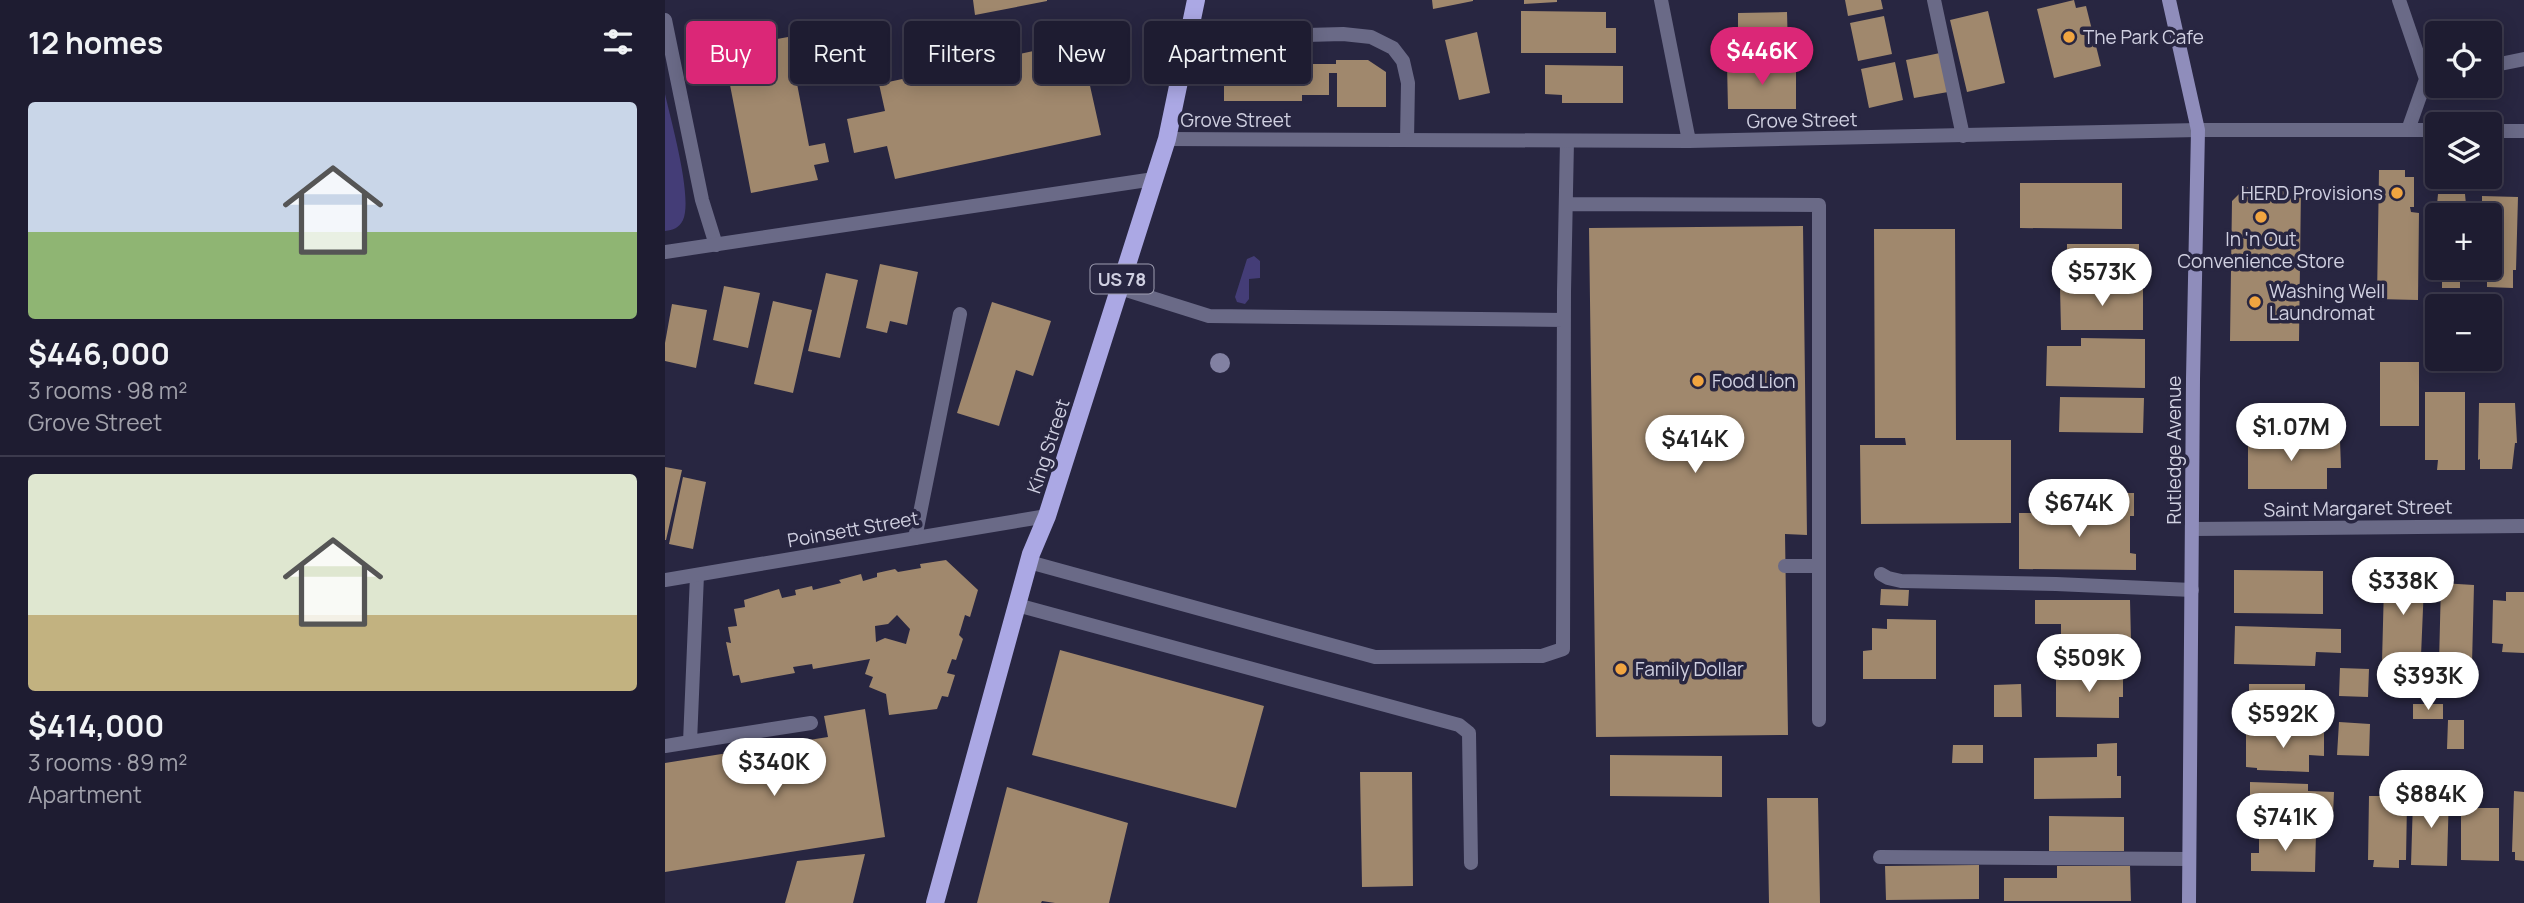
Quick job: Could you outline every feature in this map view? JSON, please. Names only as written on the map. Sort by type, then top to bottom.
[{"type":"main road","name":"King Street","points":[[1192,21],[1196,0]]},
{"type":"main road","name":"Rutledge Avenue","points":[[2169,0],[2198,130],[2193,365],[2189,903]]},
{"type":"main road","name":"King Street","points":[[935,903],[1028,562],[1047,516],[1120,288],[1167,139],[1179,84]]},
{"type":"street","points":[[1661,0],[1689,141]]},
{"type":"street","points":[[1934,0],[1963,136]]},
{"type":"street","points":[[2399,0],[2425,61]]},
{"type":"street","points":[[665,20],[702,200],[716,245]]},
{"type":"street","points":[[1311,35],[1371,37],[1393,48],[1403,61],[1408,83],[1407,140]]},
{"type":"street","points":[[2502,64],[2524,59]]},
{"type":"street","points":[[2408,130],[2425,93]]},
{"type":"street","name":"Grove Street","points":[[1167,139],[1689,141],[2198,130],[2425,131]]},
{"type":"street","points":[[2502,131],[2524,131]]},
{"type":"street","points":[[1028,562],[1375,657],[1542,656],[1563,649],[1567,141]]},
{"type":"street","points":[[665,252],[1154,179]]},
{"type":"street","points":[[1566,204],[1819,205],[1819,720]]},
{"type":"street","points":[[1120,288],[1209,316],[1564,320]]},
{"type":"street","points":[[915,538],[960,314]]},
{"type":"street","name":"Poinsett Street","points":[[665,580],[1047,516]]},
{"type":"street","name":"Saint Margaret Street","points":[[2193,529],[2524,526]]},
{"type":"street","points":[[1785,566],[1819,566]]},
{"type":"street","points":[[1881,574],[1901,580],[2192,590]]},
{"type":"street","points":[[690,742],[697,575]]},
{"type":"street","points":[[1017,605],[1459,725],[1469,733],[1471,863]]},
{"type":"street","points":[[665,746],[811,723]]},
{"type":"street","points":[[1880,857],[2189,859]]},
{"type":"shaded area","points":[[665,94],[680,159],[685,209],[680,225],[665,231]]},
{"type":"shaded area","points":[[1254,256],[1260,261],[1260,278],[1249,279],[1249,299],[1245,304],[1237,302],[1235,297],[1247,259]]},
{"type":"building","points":[[973,0],[1047,0],[1047,1],[975,15]]},
{"type":"building","points":[[1432,0],[1473,0],[1473,1],[1433,9]]},
{"type":"building","points":[[1524,0],[1557,0],[1557,2],[1524,4]]},
{"type":"building","points":[[1845,0],[1881,0],[1883,9],[1848,16]]},
{"type":"building","points":[[2074,0],[2076,8],[2086,6],[2101,66],[2054,78],[2037,9]]},
{"type":"building","points":[[1521,11],[1606,12],[1606,28],[1616,28],[1616,53],[1521,53]]},
{"type":"building","points":[[1988,11],[2005,83],[1967,92],[1950,20]]},
{"type":"building","points":[[1787,12],[1788,50],[1727,51],[1727,29],[1738,29],[1738,13]]},
{"type":"building","points":[[1884,16],[1892,54],[1858,61],[1850,23]]},
{"type":"building","points":[[1477,32],[1490,93],[1459,100],[1445,40]]},
{"type":"building","points":[[788,37],[790,84],[797,84],[809,146],[825,143],[829,162],[814,165],[818,180],[751,193],[730,84],[776,84],[776,39]]},
{"type":"building","points":[[1034,51],[1034,84],[1090,84],[1101,135],[895,179],[887,146],[854,153],[847,119],[885,111],[879,84],[890,84],[890,82],[904,79],[904,84],[1020,84],[1020,54]]},
{"type":"building","points":[[1940,53],[1948,92],[1914,98],[1906,60]]},
{"type":"building","points":[[1336,60],[1368,60],[1386,72],[1386,107],[1337,107],[1337,73],[1329,73],[1329,95],[1302,95],[1302,101],[1224,101],[1224,84],[1311,84],[1311,64],[1336,64]]},
{"type":"building","points":[[1895,62],[1903,100],[1869,108],[1861,69]]},
{"type":"building","points":[[1727,64],[1796,65],[1796,109],[1728,109]]},
{"type":"building","points":[[1545,65],[1623,66],[1623,103],[1562,103],[1562,95],[1545,94]]},
{"type":"building","name":"HERD Provisions","points":[[2379,170],[2405,170],[2405,177],[2414,177],[2414,207],[2410,207],[2411,212],[2419,213],[2418,300],[2377,299]]},
{"type":"building","points":[[2020,183],[2122,183],[2122,229],[2020,228]]},
{"type":"building","points":[[2246,187],[2301,187],[2299,341],[2230,341],[2232,201]]},
{"type":"building","points":[[2438,194],[2465,194],[2466,203],[2437,203]]},
{"type":"building","points":[[2482,196],[2518,197],[2513,288],[2487,287],[2487,280],[2502,280],[2502,203],[2482,203]]},
{"type":"building","name":"Food Lion","points":[[1803,226],[1807,535],[1785,534],[1788,735],[1596,737],[1589,228]]},
{"type":"building","points":[[1874,229],[1955,229],[1956,440],[2011,440],[2011,523],[1861,524],[1860,445],[1906,445],[1905,438],[1875,438]]},
{"type":"building","points":[[2067,244],[2139,244],[2139,276],[2067,276]]},
{"type":"building","points":[[880,264],[918,272],[907,325],[890,321],[887,333],[866,328]]},
{"type":"building","points":[[826,273],[858,280],[840,358],[808,351]]},
{"type":"building","points":[[2442,280],[2460,280],[2460,288],[2442,288]]},
{"type":"building","points":[[724,286],[760,293],[748,348],[713,340]]},
{"type":"building","points":[[2060,287],[2143,287],[2143,330],[2061,330]]},
{"type":"building","points":[[773,301],[812,310],[793,393],[754,384]]},
{"type":"building","points":[[992,302],[1051,321],[1033,376],[1016,370],[999,426],[957,413]]},
{"type":"building","points":[[672,304],[707,310],[696,368],[665,361],[665,343]]},
{"type":"building","points":[[2081,338],[2145,339],[2145,388],[2046,386],[2047,346],[2081,346]]},
{"type":"building","points":[[2380,362],[2419,362],[2419,426],[2380,426]]},
{"type":"building","points":[[2425,392],[2465,392],[2465,470],[2437,470],[2438,460],[2425,460]]},
{"type":"building","points":[[2060,397],[2144,398],[2143,433],[2059,432]]},
{"type":"building","points":[[2479,403],[2515,403],[2517,443],[2512,469],[2480,469]]},
{"type":"building","points":[[2248,439],[2340,440],[2341,468],[2327,468],[2327,489],[2248,489]]},
{"type":"building","points":[[665,467],[682,470],[666,540],[665,540]]},
{"type":"building","points":[[683,477],[706,482],[693,549],[669,544]]},
{"type":"building","points":[[2109,493],[2134,493],[2134,516],[2130,516],[2130,553],[2136,554],[2136,570],[2019,569],[2019,513],[2109,513]]},
{"type":"building","points":[[946,560],[978,590],[970,617],[965,615],[959,635],[963,639],[956,660],[952,659],[947,673],[955,675],[948,697],[942,696],[937,709],[889,715],[886,694],[869,687],[873,677],[865,674],[870,659],[813,669],[812,664],[793,667],[795,673],[741,683],[739,675],[733,676],[726,642],[731,643],[728,627],[737,626],[734,609],[745,607],[744,600],[779,589],[782,598],[796,595],[795,590],[812,586],[813,590],[841,583],[839,580],[861,574],[863,581],[877,577],[877,573],[921,568],[920,564]],"holes":[[[897,615],[910,629],[906,644],[885,638],[876,642],[875,626],[888,624]]]},
{"type":"building","points":[[2234,570],[2323,571],[2323,614],[2234,613]]},
{"type":"building","points":[[2389,573],[2420,574],[2419,585],[2424,585],[2421,656],[2397,655],[2397,663],[2382,662],[2384,585],[2389,585]]},
{"type":"building","points":[[2441,583],[2474,585],[2472,664],[2439,663]]},
{"type":"building","points":[[1881,589],[1909,590],[1908,606],[1880,605]]},
{"type":"building","points":[[2506,592],[2524,592],[2524,653],[2502,652],[2503,644],[2492,643],[2493,600],[2506,601]]},
{"type":"building","points":[[2035,600],[2130,600],[2131,641],[2061,642],[2061,624],[2035,624]]},
{"type":"building","points":[[1887,619],[1936,620],[1936,679],[1863,679],[1863,651],[1872,650],[1872,628],[1887,629]]},
{"type":"building","points":[[2235,626],[2341,629],[2341,653],[2316,652],[2315,666],[2234,664]]},
{"type":"building","points":[[1060,650],[1264,706],[1236,808],[1032,755]]},
{"type":"building","points":[[2340,668],[2369,669],[2368,697],[2339,696]]},
{"type":"building","points":[[2056,671],[2123,672],[2123,697],[2119,697],[2119,718],[2056,717]]},
{"type":"building","points":[[2021,684],[2022,717],[1994,717],[1994,685]]},
{"type":"building","points":[[2249,684],[2305,684],[2305,717],[2249,717]]},
{"type":"building","points":[[2413,704],[2443,704],[2443,719],[2413,719]]},
{"type":"building","points":[[865,709],[885,837],[665,872],[665,763],[828,737],[824,716]]},
{"type":"building","points":[[2448,720],[2464,720],[2464,749],[2447,749]]},
{"type":"building","points":[[2339,722],[2370,724],[2369,756],[2337,755]]},
{"type":"building","points":[[2256,731],[2324,733],[2324,756],[2309,755],[2309,772],[2257,770],[2246,767],[2246,734],[2256,734]]},
{"type":"building","points":[[2117,743],[2117,776],[2121,776],[2121,798],[2034,799],[2034,758],[2097,757],[2097,744]]},
{"type":"building","points":[[1953,745],[1983,745],[1983,763],[1952,763]]},
{"type":"building","points":[[1610,755],[1722,756],[1722,797],[1610,796]]},
{"type":"building","points":[[1360,772],[1412,772],[1413,886],[1362,887]]},
{"type":"building","points":[[2250,782],[2308,784],[2308,791],[2334,792],[2333,815],[2308,814],[2308,821],[2250,819]]},
{"type":"building","points":[[1007,787],[1128,823],[1109,903],[977,903]]},
{"type":"building","points":[[2428,790],[2449,791],[2447,866],[2411,865],[2413,800],[2428,801]]},
{"type":"building","points":[[2514,791],[2524,792],[2524,861],[2515,860],[2515,852],[2512,852]]},
{"type":"building","points":[[2369,796],[2382,796],[2383,801],[2407,802],[2406,860],[2399,860],[2399,868],[2373,867],[2374,860],[2368,860]]},
{"type":"building","points":[[1767,798],[1818,798],[1820,903],[1769,903]]},
{"type":"building","points":[[2461,808],[2499,808],[2499,861],[2461,860]]},
{"type":"building","points":[[2049,816],[2124,817],[2124,851],[2049,851]]},
{"type":"building","points":[[2259,832],[2316,833],[2315,872],[2251,871],[2251,853],[2259,853]]},
{"type":"building","points":[[865,854],[853,903],[785,903],[797,861]]},
{"type":"building","points":[[1979,865],[1979,899],[1886,900],[1885,866]]},
{"type":"building","points":[[2057,866],[2130,866],[2131,901],[2004,901],[2004,878],[2057,878]]},
{"type":"place","name":"The Park Cafe","points":[[2069,37]]},
{"type":"place","name":"HERD Provisions","points":[[2397,193]]},
{"type":"place","name":"In 'n Out Convenience Store","points":[[2261,217]]},
{"type":"place","name":"Washing Well Laundromat","points":[[2255,302]]},
{"type":"place","name":"Food Lion","points":[[1698,381]]},
{"type":"place","name":"Family Dollar","points":[[1621,669]]}]
